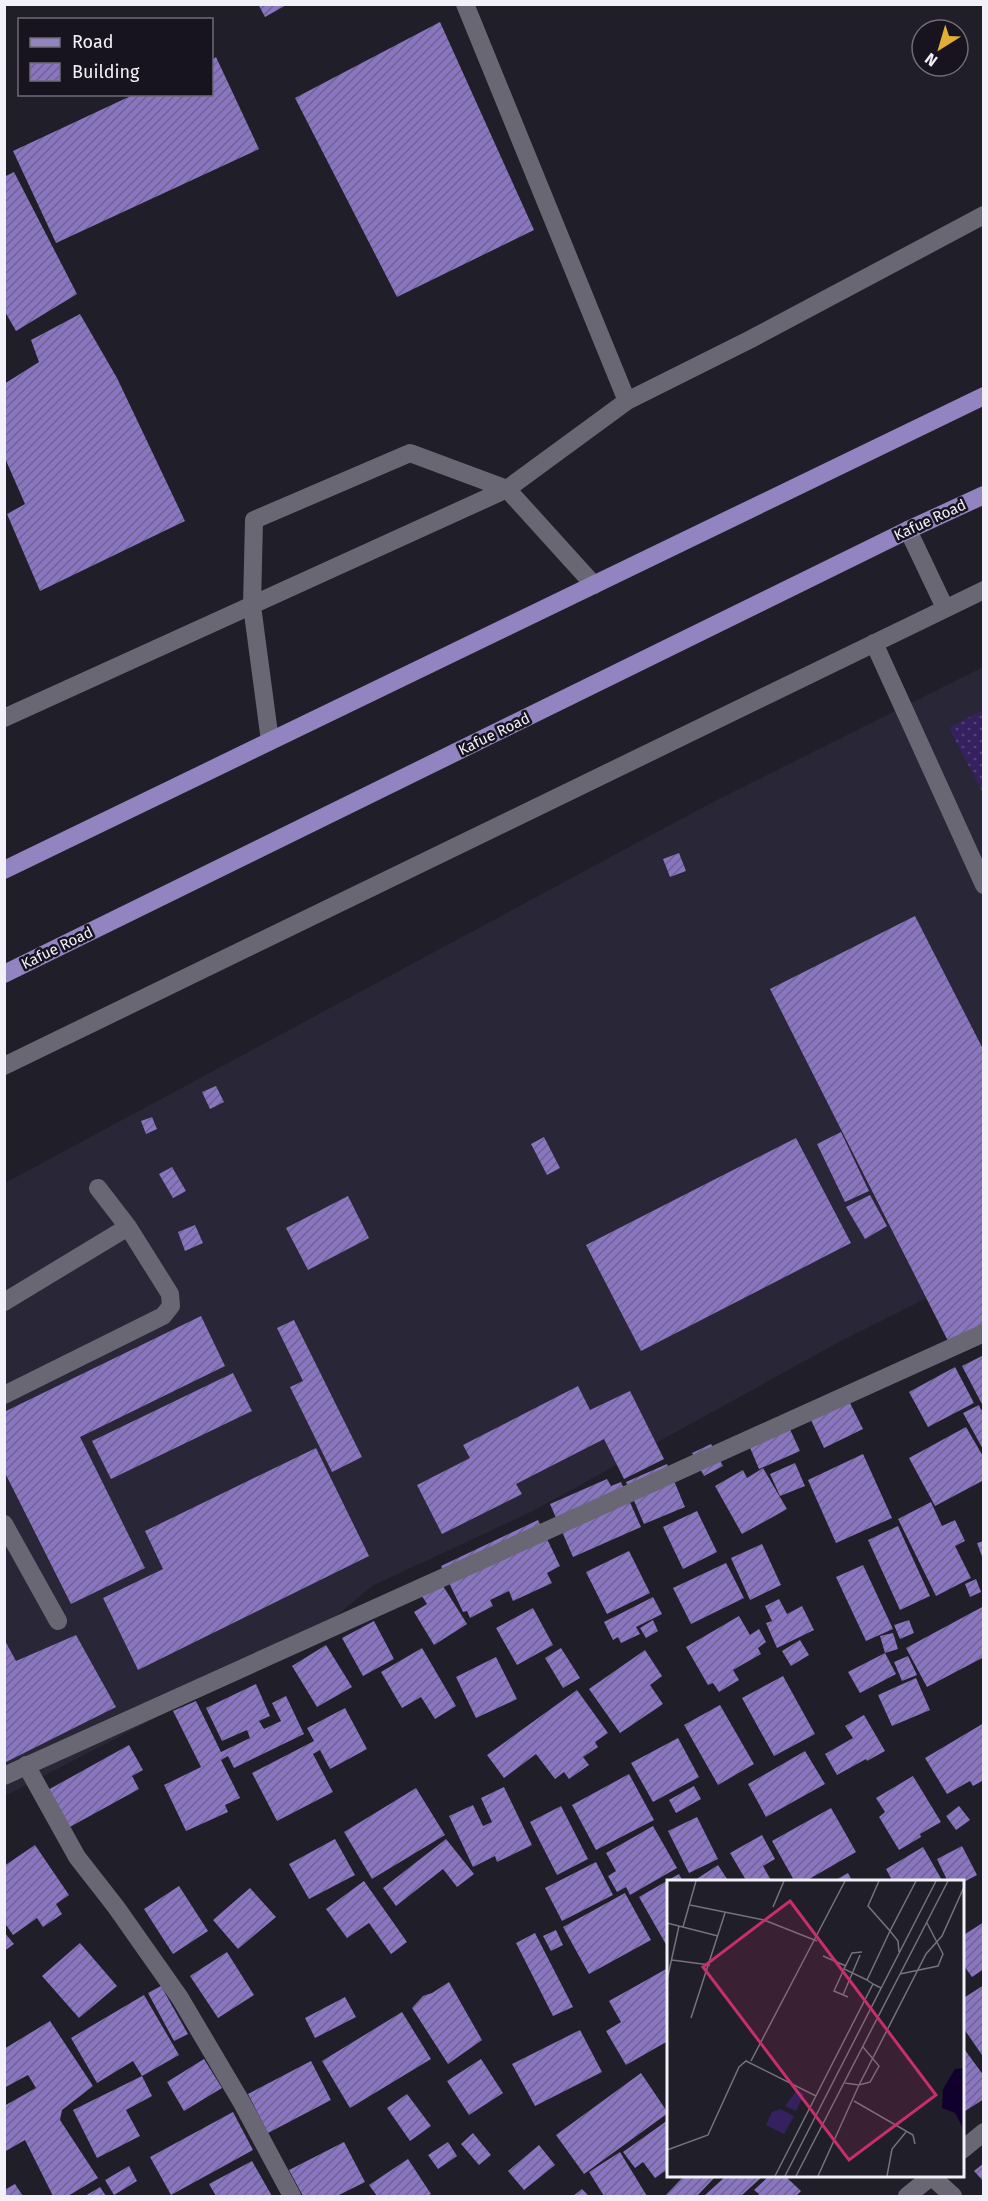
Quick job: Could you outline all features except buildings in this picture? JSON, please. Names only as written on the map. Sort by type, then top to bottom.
[{"type":"main road","points":[[4,870],[984,396]]},
{"type":"main road","name":"Kafue Road","points":[[4,974],[908,530],[984,495]]},
{"type":"street","points":[[465,4],[627,401]]},
{"type":"street","points":[[4,718],[507,489],[627,401],[751,339],[984,215]]},
{"type":"street","points":[[270,741],[252,606],[254,520],[410,453],[507,489],[594,585]]},
{"type":"street","points":[[908,530],[945,608]]},
{"type":"street","points":[[4,1066],[984,590]]},
{"type":"street","points":[[874,643],[984,885]]},
{"type":"street","points":[[4,1395],[163,1316],[171,1306],[170,1294],[128,1227],[98,1188]]},
{"type":"street","points":[[4,1302],[128,1227]]},
{"type":"street","points":[[4,1776],[984,1333]]},
{"type":"street","points":[[4,1524],[58,1621]]},
{"type":"street","points":[[26,1765],[77,1857],[116,1907],[180,1998],[242,2103],[292,2196]]},
{"type":"street","points":[[964,2149],[984,2132]]},
{"type":"street","points":[[907,2196],[931,2177]]},
{"type":"street","points":[[933,2177],[953,2196]]},
{"type":"shaded area","points":[[983,667],[983,1270],[839,1342],[533,1511],[372,1586],[335,1617],[289,1649],[5,1796],[5,1183],[711,803]]},
{"type":"shaded area","points":[[983,710],[983,793],[949,728]]}]
